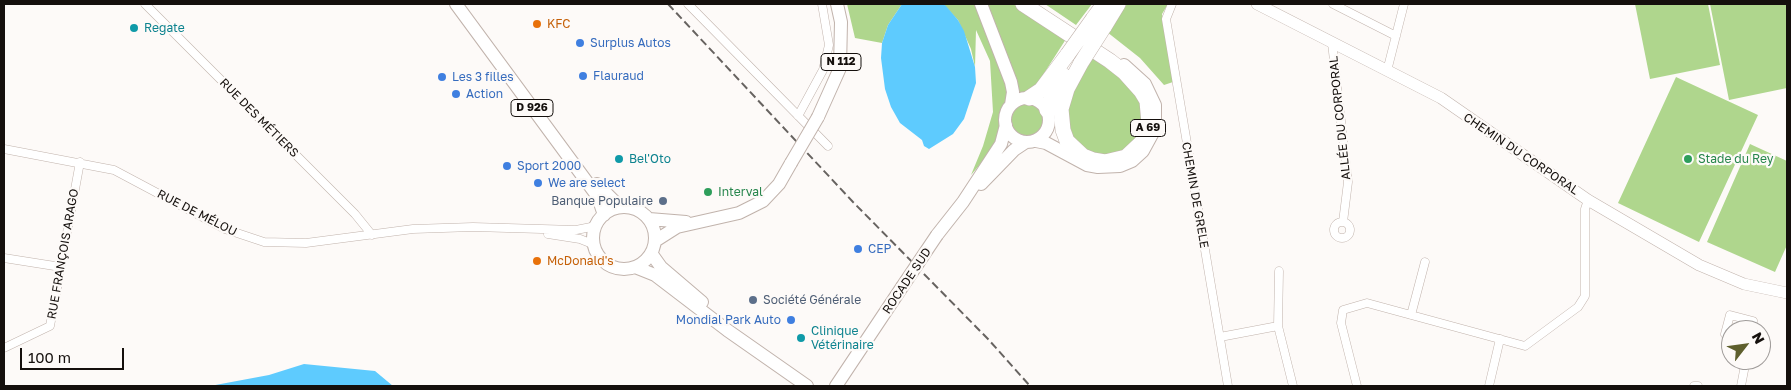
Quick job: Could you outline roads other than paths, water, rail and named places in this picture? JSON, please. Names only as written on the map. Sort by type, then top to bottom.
[{"type":"highway","name":"A 69","points":[[1023,4],[1110,61],[1124,72],[1142,91],[1148,107],[1149,124],[1142,142],[1126,157],[1105,162],[1094,160],[1083,156],[1068,141],[1063,130],[1061,109],[1074,59]]},
{"type":"highway","points":[[1099,23],[1104,4]]},
{"type":"highway","points":[[1047,110],[1055,88],[1099,23],[1116,4]]},
{"type":"highway","points":[[1029,98],[1041,90],[1074,59]]},
{"type":"main road","name":"D 926","points":[[456,4],[598,198],[604,215]]},
{"type":"main road","name":"D 926","points":[[465,4],[582,165],[607,196],[620,207],[638,210],[649,219]]},
{"type":"main road","name":"N 112","points":[[653,247],[666,232],[691,223],[739,213],[763,201],[779,184],[818,116],[840,68],[842,30],[837,4]]},
{"type":"main road","points":[[981,4],[1011,82],[1013,92],[1011,105],[1005,118],[1006,125],[1011,135],[1031,142],[1042,137],[1050,124],[1047,110],[1036,99],[1029,98],[1022,98],[1011,105]]},
{"type":"main road","name":"A 69","points":[[1031,142],[1051,145],[1087,165],[1109,168],[1120,166],[1132,161],[1143,151],[1155,129],[1156,117],[1151,94],[1138,76],[1108,52],[1032,4]]},
{"type":"main road","name":"ROCADE SUD","points":[[964,202],[1001,144],[1006,125]]},
{"type":"main road","name":"ROCADE SUD","points":[[836,386],[937,235],[964,202],[1014,150],[1031,142]]},
{"type":"main road","points":[[620,207],[604,215],[596,226],[594,245],[597,252],[608,264],[620,268],[634,267],[655,275],[727,330],[807,386]]},
{"type":"main road","points":[[649,219],[653,247],[661,267],[756,350]]},
{"type":"main road","name":"N 112","points":[[649,219],[691,223]]},
{"type":"main road","points":[[634,267],[647,259],[653,247]]},
{"type":"street","name":"RUE DES MÉTIERS","points":[[145,4],[355,214],[372,235]]},
{"type":"street","points":[[688,4],[828,146]]},
{"type":"street","points":[[798,116],[823,70],[829,45],[822,4]]},
{"type":"street","name":"CHEMIN DE GRELE","points":[[1172,4],[1166,19],[1183,131],[1228,386]]},
{"type":"street","name":"CHEMIN DU CORPORAL","points":[[1257,4],[1440,98],[1588,200],[1708,270],[1744,284],[1787,293]]},
{"type":"street","points":[[1333,4],[1396,36]]},
{"type":"street","points":[[1387,71],[1404,4]]},
{"type":"street","name":"ALLÉE DU CORPORAL","points":[[1332,43],[1348,182],[1343,222]]},
{"type":"street","points":[[1370,62],[1382,62],[1392,52]]},
{"type":"street","name":"RUE DE MÉLOU","points":[[4,149],[80,162],[124,174],[225,229],[252,239],[306,244],[413,229],[473,227],[579,230],[596,226]]},
{"type":"street","name":"RUE FRANÇOIS ARAGO","points":[[4,348],[50,326],[80,162]]},
{"type":"street","points":[[1357,386],[1341,323],[1344,310],[1367,303],[1525,346],[1578,307],[1585,296],[1585,206],[1588,200]]},
{"type":"street","name":"RUE DE MÉLOU","points":[[516,229],[580,239],[594,245]]},
{"type":"street","points":[[4,258],[61,267]]},
{"type":"street","points":[[1411,315],[1425,262]]},
{"type":"street","points":[[1279,271],[1278,326],[1292,386]]},
{"type":"street","points":[[1729,320],[1730,315],[1749,320]]},
{"type":"street","points":[[1220,337],[1278,326]]},
{"type":"street","points":[[1489,386],[1500,339]]},
{"type":"street","points":[[1741,386],[1744,370]]},
{"type":"water","points":[[902,4],[943,4],[946,6],[958,20],[964,31],[975,67],[976,83],[964,119],[953,134],[929,149],[924,146],[922,140],[900,123],[891,107],[885,89],[881,58],[882,43],[888,25]]},
{"type":"water","points":[[304,364],[375,371],[393,386],[210,386],[269,375]]},
{"type":"railway","points":[[668,4],[853,202],[988,339],[1030,386]]},
{"type":"place","name":"KFC","points":[[537,24]]},
{"type":"place","name":"Regate","points":[[134,28]]},
{"type":"place","name":"Surplus Autos","points":[[580,43]]},
{"type":"place","name":"Flauraud","points":[[583,76]]},
{"type":"place","name":"Les 3 filles","points":[[442,77]]},
{"type":"place","name":"Action","points":[[456,94]]},
{"type":"place","name":"Bel'Oto","points":[[619,159]]},
{"type":"place","name":"Stade du Rey","points":[[1688,159]]},
{"type":"place","name":"Sport 2000","points":[[507,166]]},
{"type":"place","name":"We are select","points":[[538,183]]},
{"type":"place","name":"Interval","points":[[708,192]]},
{"type":"place","name":"Banque Populaire","points":[[663,201]]},
{"type":"place","name":"CEP","points":[[858,249]]},
{"type":"place","name":"McDonald's","points":[[537,261]]},
{"type":"place","name":"Société Générale","points":[[753,300]]},
{"type":"place","name":"Mondial Park Auto","points":[[791,320]]},
{"type":"place","name":"Clinique Vétérinaire","points":[[801,338]]}]
